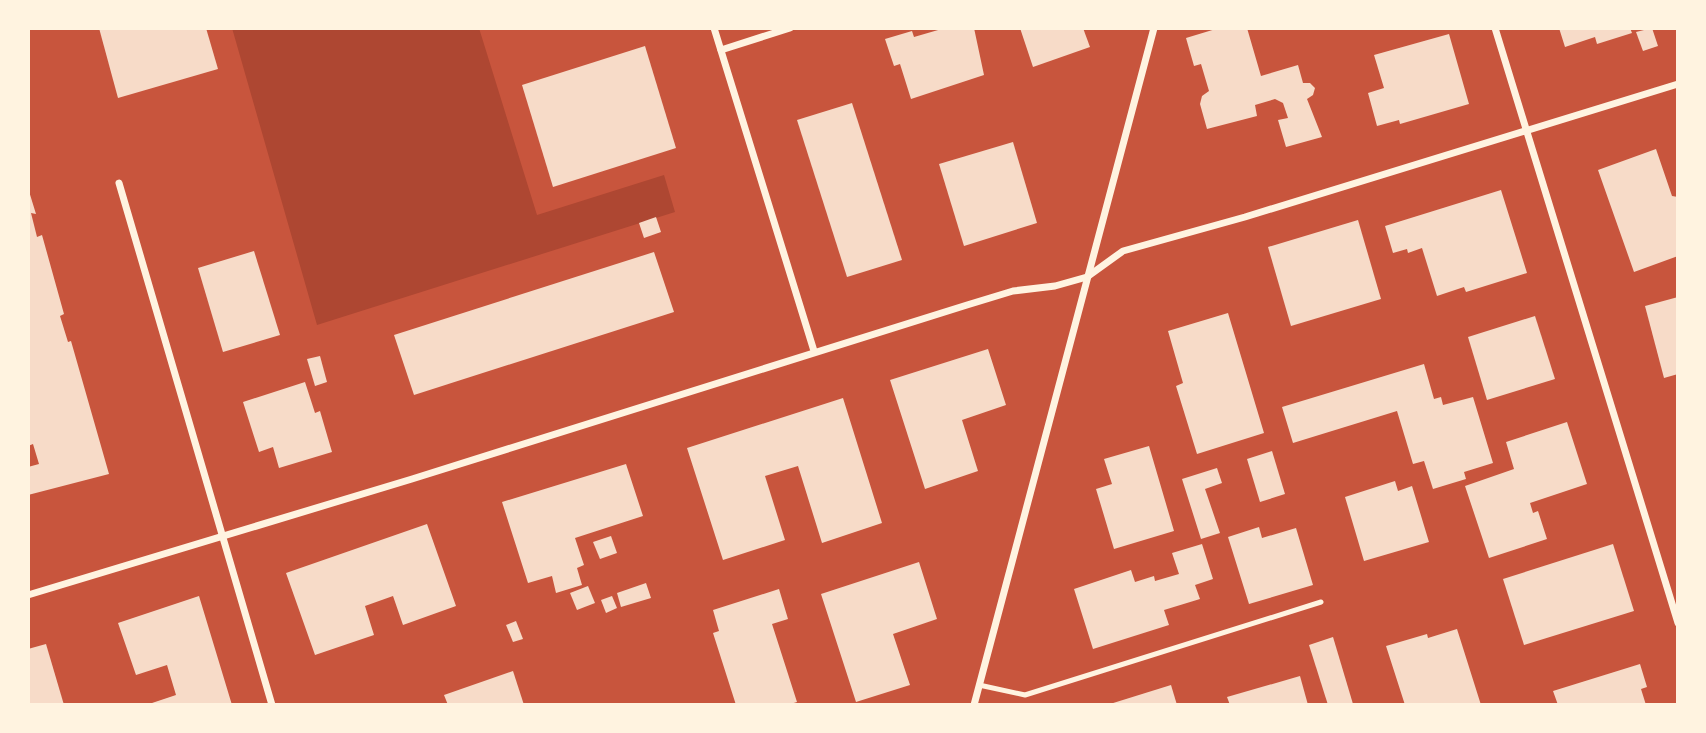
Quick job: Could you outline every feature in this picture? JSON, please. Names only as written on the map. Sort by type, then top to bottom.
[{"type":"street","points":[[714,28],[814,351]]},
{"type":"street","points":[[720,50],[790,28]]},
{"type":"street","points":[[974,705],[1154,28]]},
{"type":"street","points":[[1495,28],[1678,624]]},
{"type":"street","points":[[28,595],[412,480],[814,351],[1013,292],[1055,286],[1087,277],[1123,251],[1678,85]]},
{"type":"street","points":[[119,183],[272,705]]},
{"type":"lane","points":[[979,685],[1025,695],[1321,602]]},
{"type":"shaded area","points":[[232,28],[479,28],[537,215],[664,175],[675,212],[317,325]]},
{"type":"building","points":[[99,28],[206,28],[218,69],[118,98]]},
{"type":"building","points":[[945,28],[974,28],[984,75],[911,99],[900,64],[894,66],[885,39],[912,31],[914,37]]},
{"type":"building","points":[[1020,28],[1083,28],[1090,47],[1033,67]]},
{"type":"building","points":[[1219,28],[1247,28],[1261,76],[1298,65],[1303,83],[1310,83],[1315,88],[1313,95],[1307,99],[1322,137],[1286,147],[1278,120],[1288,118],[1283,103],[1275,99],[1255,105],[1257,116],[1207,129],[1200,104],[1202,96],[1209,91],[1201,64],[1194,66],[1186,38]]},
{"type":"building","points":[[1559,28],[1630,28],[1632,33],[1597,44],[1595,37],[1565,47]]},
{"type":"building","points":[[1652,28],[1658,46],[1643,51],[1636,32]]},
{"type":"building","points":[[1449,34],[1469,104],[1400,124],[1399,120],[1377,126],[1368,93],[1384,88],[1374,55]]},
{"type":"building","points":[[645,46],[676,148],[553,187],[522,85]]},
{"type":"building","points":[[852,103],[902,260],[847,277],[797,120]]},
{"type":"building","points":[[1013,142],[1037,223],[964,246],[939,164]]},
{"type":"building","points":[[1656,149],[1672,196],[1678,197],[1678,256],[1634,272],[1598,170]]},
{"type":"building","points":[[28,188],[36,214],[31,213],[37,237],[42,235],[64,314],[60,316],[68,342],[71,341],[109,474],[28,495],[28,467],[39,464],[33,444],[28,446]]},
{"type":"building","points":[[1501,190],[1527,273],[1466,292],[1464,287],[1437,296],[1422,248],[1408,253],[1407,249],[1393,253],[1385,226]]},
{"type":"building","points":[[656,217],[661,232],[644,238],[639,223]]},
{"type":"building","points":[[1358,220],[1381,299],[1291,326],[1268,247]]},
{"type":"building","points":[[254,251],[280,335],[223,352],[198,268]]},
{"type":"building","points":[[654,252],[674,312],[414,395],[394,335]]},
{"type":"building","points":[[1678,297],[1678,374],[1664,378],[1645,306]]},
{"type":"building","points":[[1228,313],[1264,433],[1197,454],[1176,386],[1183,383],[1168,331]]},
{"type":"building","points":[[1535,316],[1555,379],[1487,400],[1468,337]]},
{"type":"building","points":[[988,349],[1006,405],[962,420],[978,471],[925,489],[890,380]]},
{"type":"building","points":[[320,356],[327,382],[315,386],[307,359]]},
{"type":"building","points":[[1424,364],[1434,399],[1441,397],[1443,405],[1473,397],[1493,463],[1464,472],[1466,479],[1433,489],[1424,461],[1413,464],[1397,411],[1293,443],[1282,407]]},
{"type":"building","points":[[305,382],[315,413],[320,411],[332,452],[279,468],[273,447],[259,452],[243,402]]},
{"type":"building","points":[[843,398],[882,523],[822,543],[798,466],[765,476],[785,540],[723,560],[687,448]]},
{"type":"building","points":[[1567,422],[1587,484],[1530,503],[1533,513],[1538,511],[1547,539],[1489,558],[1465,486],[1514,469],[1506,442]]},
{"type":"building","points":[[1149,446],[1174,531],[1114,549],[1096,489],[1112,484],[1104,459]]},
{"type":"building","points":[[1272,451],[1285,494],[1260,502],[1247,459]]},
{"type":"building","points":[[626,464],[643,516],[575,538],[584,565],[577,568],[582,585],[556,593],[552,576],[528,583],[502,502]]},
{"type":"building","points":[[1217,468],[1222,483],[1205,489],[1220,533],[1201,539],[1182,479]]},
{"type":"building","points":[[1395,481],[1398,491],[1412,486],[1429,542],[1364,561],[1345,497]]},
{"type":"building","points":[[427,524],[456,606],[403,625],[393,596],[365,606],[374,635],[315,655],[286,573]]},
{"type":"building","points":[[1259,527],[1262,538],[1296,528],[1313,585],[1249,604],[1228,537]]},
{"type":"building","points":[[611,536],[617,553],[600,559],[593,542]]},
{"type":"building","points":[[1202,544],[1213,579],[1195,585],[1200,599],[1164,610],[1169,625],[1093,649],[1074,589],[1131,570],[1135,582],[1154,576],[1155,581],[1179,574],[1172,553]]},
{"type":"building","points":[[1613,544],[1634,611],[1524,645],[1503,579]]},
{"type":"building","points":[[919,562],[937,619],[893,634],[910,685],[856,702],[821,594]]},
{"type":"building","points":[[646,583],[651,598],[621,607],[617,593]]},
{"type":"building","points":[[588,586],[595,603],[577,610],[570,593]]},
{"type":"building","points":[[779,589],[788,619],[772,624],[797,702],[787,705],[736,705],[713,633],[719,631],[713,610]]},
{"type":"building","points":[[199,596],[232,705],[146,705],[176,695],[167,665],[136,675],[118,623]]},
{"type":"building","points":[[612,596],[617,608],[606,613],[601,600]]},
{"type":"building","points":[[516,621],[523,639],[513,642],[506,625]]},
{"type":"building","points":[[1457,629],[1481,705],[1405,705],[1386,646],[1427,634],[1428,638]]},
{"type":"building","points":[[1333,637],[1353,704],[1328,705],[1309,645]]},
{"type":"building","points":[[46,644],[64,705],[28,705],[28,649]]},
{"type":"building","points":[[1640,664],[1647,687],[1641,689],[1646,705],[1558,705],[1553,691]]},
{"type":"building","points":[[513,671],[524,705],[448,705],[444,695]]},
{"type":"building","points":[[1300,676],[1308,705],[1230,705],[1227,697]]},
{"type":"building","points":[[1171,685],[1177,705],[1110,705],[1110,704]]}]
